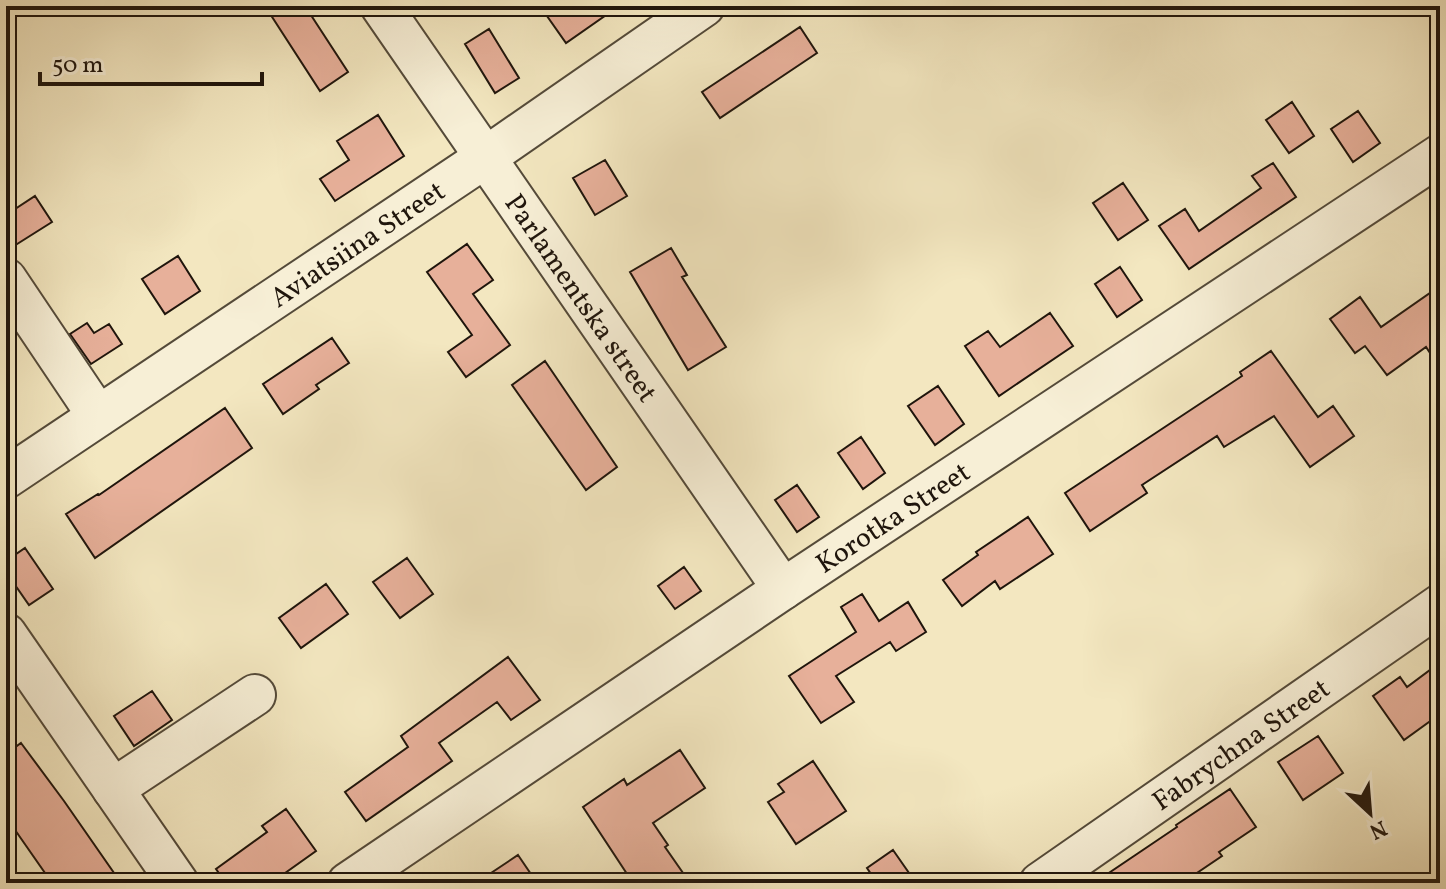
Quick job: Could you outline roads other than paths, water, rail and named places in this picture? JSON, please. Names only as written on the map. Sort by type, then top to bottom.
[{"type":"street","name":"Parlamentska street","points":[[381,6],[783,589]]},
{"type":"street","name":"Aviatsiina Street","points":[[6,478],[486,157],[704,6]]},
{"type":"street","name":"Korotka Street","points":[[348,883],[783,589],[1440,155]]},
{"type":"street","points":[[6,279],[98,416]]},
{"type":"street","name":"Fabrychna Street","points":[[1040,883],[1440,605]]},
{"type":"street","points":[[6,634],[178,883]]},
{"type":"street","points":[[113,789],[255,695]]}]
